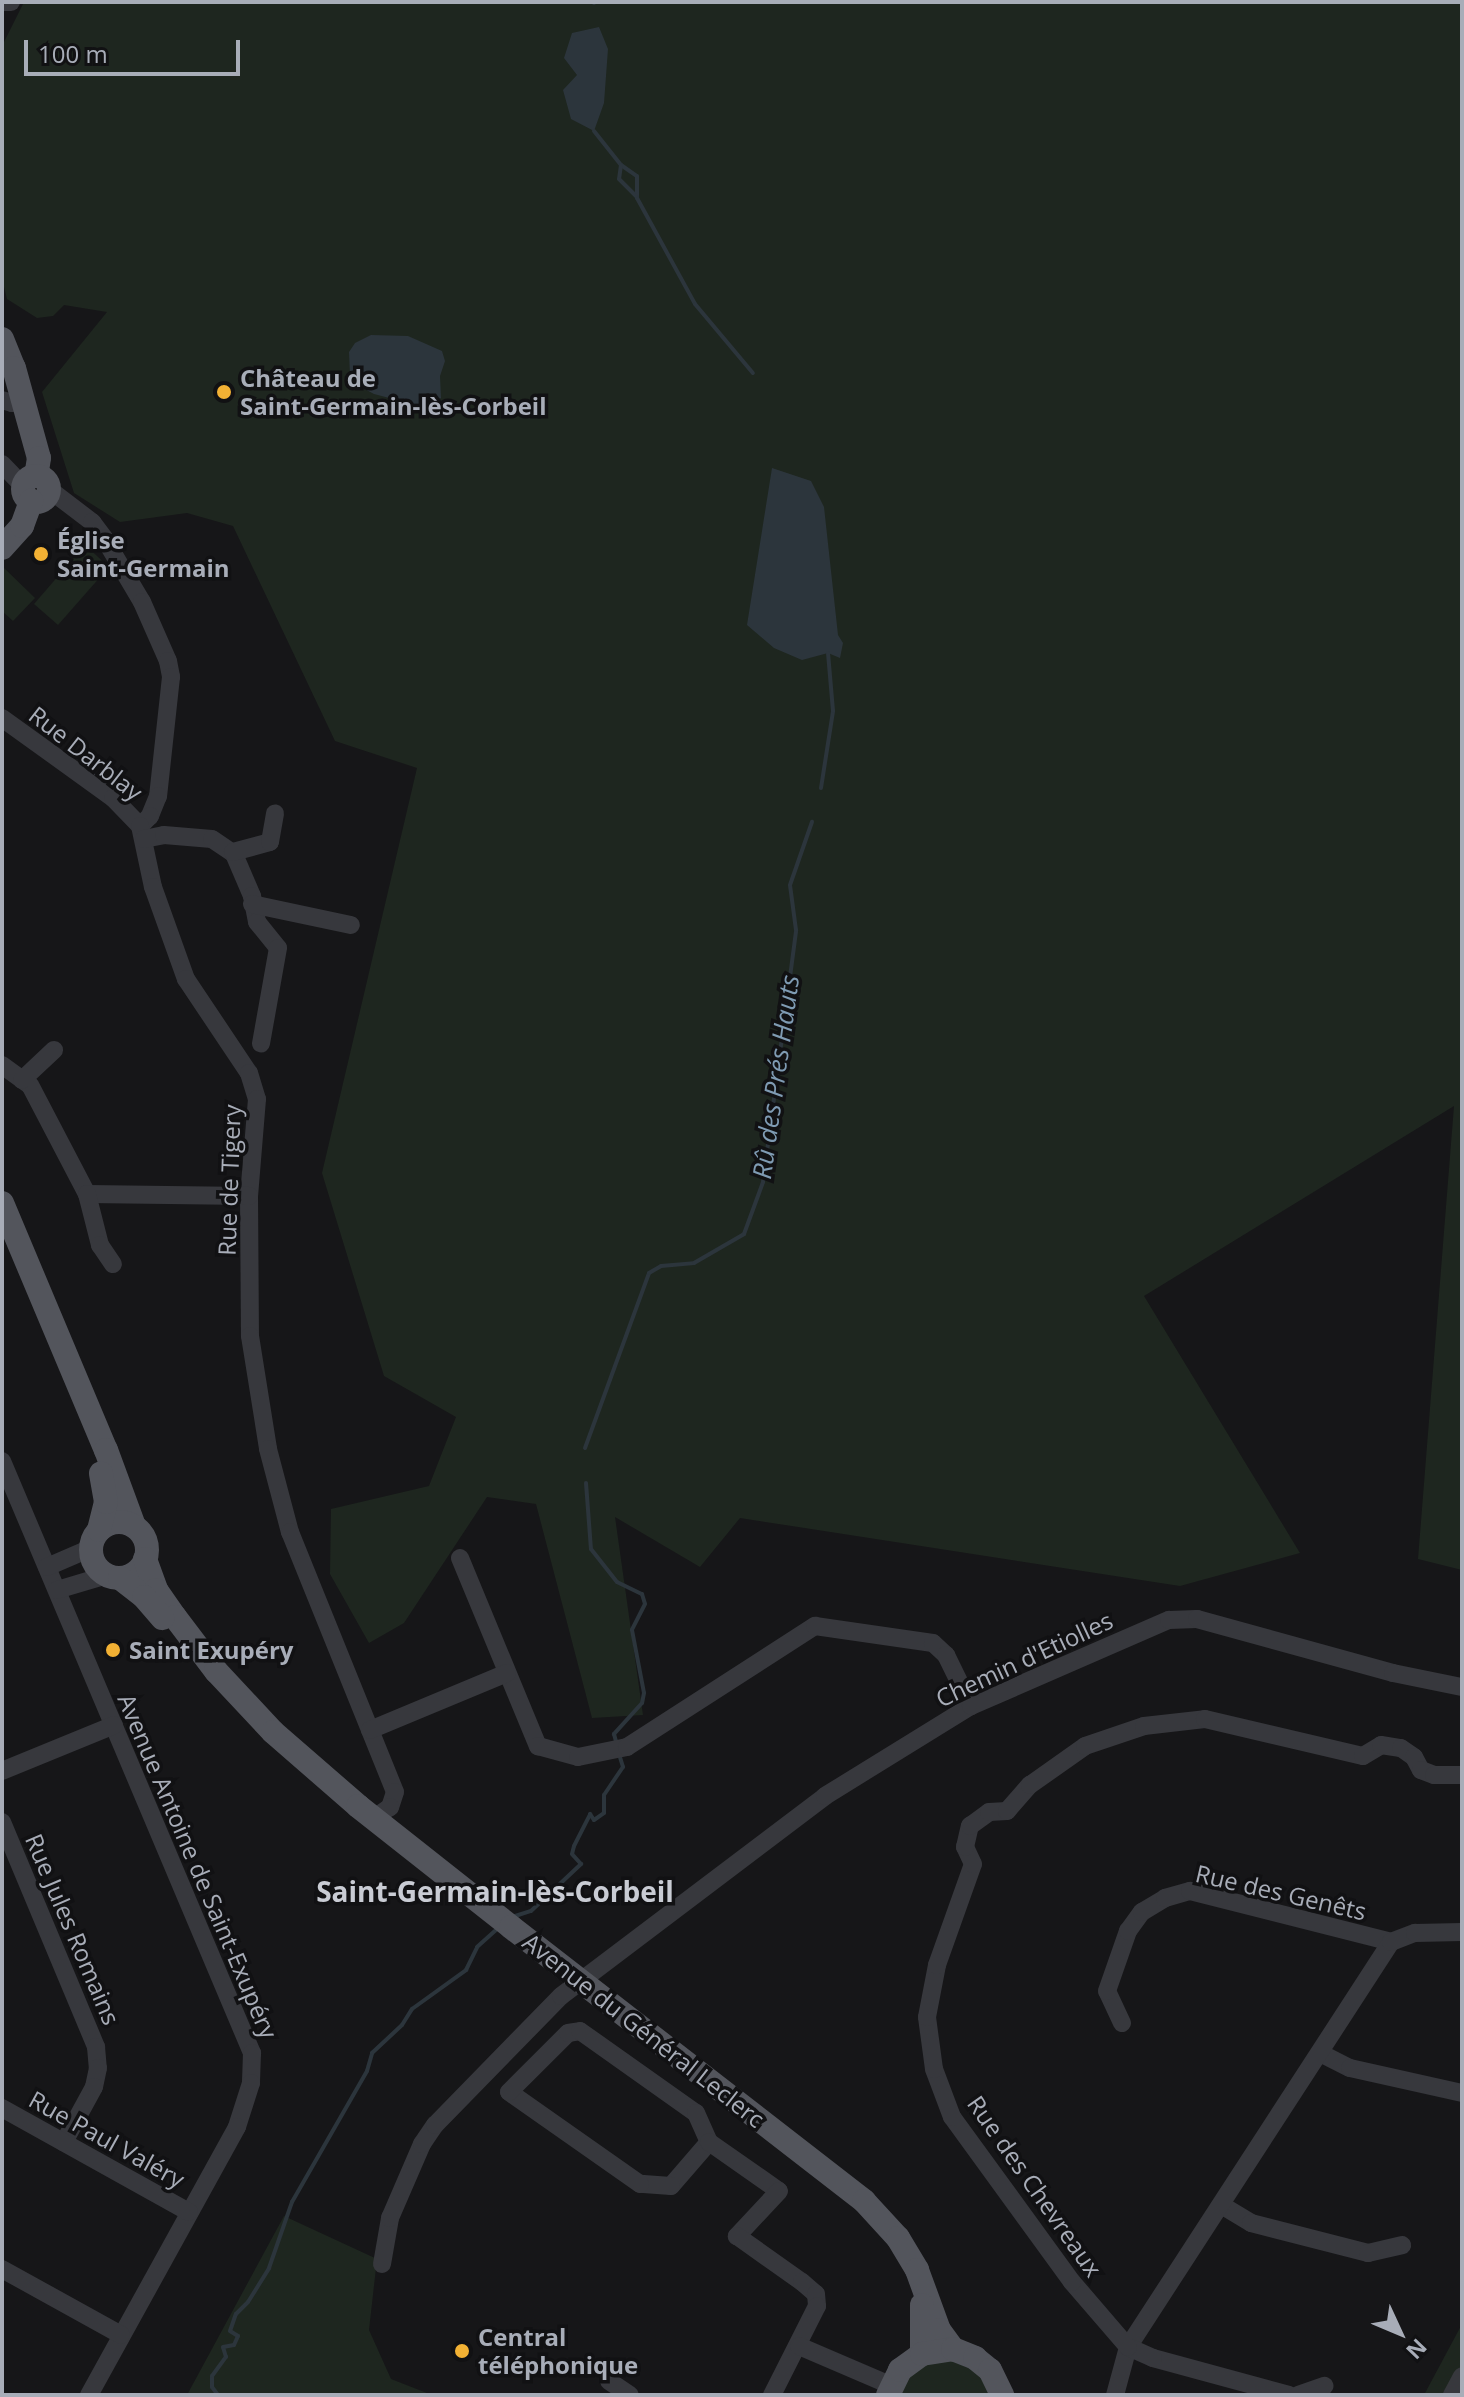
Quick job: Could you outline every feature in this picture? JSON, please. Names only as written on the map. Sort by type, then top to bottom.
[{"type":"main road","points":[[2,339],[12,400],[39,458],[35,488],[22,526],[2,548]]},
{"type":"main road","name":"Avenue du Général Leclerc","points":[[2,1203],[106,1450],[134,1526],[145,1540],[145,1559],[156,1590],[244,1703],[502,1926]]},
{"type":"main road","name":"Avenue du Général Leclerc","points":[[2,1219],[34,1280]]},
{"type":"main road","points":[[2,1239],[95,1451],[106,1502],[95,1539]]},
{"type":"main road","points":[[95,1539],[120,1522],[134,1526]]},
{"type":"main road","name":"Avenue du Général Leclerc","points":[[95,1539],[94,1564],[144,1597],[206,1677],[261,1737],[858,2208],[891,2243],[909,2275],[922,2306],[922,2354]]},
{"type":"main road","points":[[113,1577],[136,1572],[145,1559]]},
{"type":"main road","name":"Avenue du Général Leclerc","points":[[576,1984],[864,2201],[904,2249],[917,2270],[939,2330],[953,2349]]},
{"type":"main road","points":[[889,2390],[900,2370],[922,2354],[953,2349],[975,2358],[990,2370],[1002,2395]]},
{"type":"street","points":[[2,2],[11,2]]},
{"type":"street","points":[[2,464],[92,522],[142,602],[168,661],[170,693],[158,796],[142,832],[212,839],[233,852],[252,896],[257,922],[278,948],[261,1043]]},
{"type":"street","name":"Rue Darblay","points":[[2,718],[113,798],[142,832]]},
{"type":"street","points":[[233,852],[270,842],[275,813]]},
{"type":"street","name":"Rue de Tigery","points":[[142,832],[153,887],[186,979],[249,1073],[257,1099],[249,1196],[250,1336],[268,1449],[290,1532],[395,1792],[390,1807],[374,1818]]},
{"type":"street","points":[[252,904],[351,925]]},
{"type":"street","points":[[22,1080],[54,1050]]},
{"type":"street","points":[[2,1065],[30,1085],[87,1194],[100,1245],[113,1264]]},
{"type":"street","points":[[87,1194],[249,1196]]},
{"type":"street","name":"Avenue Antoine de Saint-Exupéry","points":[[2,1461],[9,1500],[47,1567],[252,2053],[251,2083],[245,2107],[89,2395]]},
{"type":"street","points":[[47,1567],[95,1539]]},
{"type":"street","points":[[460,1558],[538,1746],[578,1757],[627,1747],[815,1626],[933,1643],[946,1655],[971,1706]]},
{"type":"street","points":[[57,1590],[113,1577]]},
{"type":"street","name":"Chemin d'Etiolles","points":[[382,2264],[390,2218],[428,2135],[576,1984],[825,1796],[971,1706],[1169,1620],[1197,1619],[1393,1673],[1462,1687]]},
{"type":"street","points":[[370,1730],[507,1673]]},
{"type":"street","name":"Rue des Chevreaux","points":[[1128,2347],[1072,2282],[960,2128],[934,2069],[927,2017],[937,1965],[973,1864],[965,1847],[970,1826],[989,1812],[1007,1811],[1030,1785],[1085,1746],[1144,1726],[1205,1719],[1363,1756],[1381,1745],[1401,1748],[1414,1757],[1421,1770],[1434,1775],[1462,1775]]},
{"type":"street","points":[[2,1771],[114,1725]]},
{"type":"street","name":"Rue Jules Romains","points":[[2,1822],[96,2047],[94,2087],[64,2142]]},
{"type":"street","name":"Rue des Genêts","points":[[1122,2023],[1107,1991],[1128,1931],[1142,1912],[1165,1898],[1190,1891],[1391,1942]]},
{"type":"street","points":[[1115,2395],[1128,2347],[1322,2054],[1391,1942],[1415,1933],[1462,1932]]},
{"type":"street","points":[[709,2142],[671,2186],[640,2184],[509,2092],[568,2033],[580,2031],[696,2113],[709,2142],[779,2191],[737,2236],[816,2294],[817,2306],[772,2395]]},
{"type":"street","points":[[1322,2054],[1350,2068],[1462,2093]]},
{"type":"street","name":"Rue Paul Valéry","points":[[2,2108],[189,2212]]},
{"type":"street","points":[[1223,2206],[1251,2223],[1368,2253],[1402,2245]]},
{"type":"street","points":[[2,2269],[121,2335]]},
{"type":"street","points":[[799,2346],[889,2390]]},
{"type":"street","points":[[1128,2347],[1153,2358],[1289,2395]]},
{"type":"street","points":[[1452,2395],[1462,2376]]},
{"type":"street","points":[[609,2381],[630,2395]]},
{"type":"street","points":[[1298,2395],[1324,2386]]},
{"type":"shaded area","points":[[24,2],[1462,2],[1462,1570],[1418,1559],[1454,1106],[1144,1296],[1300,1553],[1180,1586],[740,1518],[700,1567],[615,1517],[643,1715],[592,1718],[536,1504],[487,1497],[404,1623],[369,1643],[330,1574],[331,1509],[429,1486],[456,1417],[384,1376],[322,1173],[417,768],[335,741],[233,526],[187,513],[120,522],[74,493],[42,392],[107,312],[64,305],[53,316],[37,318],[7,299],[2,279],[2,46]]},
{"type":"shaded area","points":[[599,27],[608,49],[604,103],[594,131],[571,119],[563,90],[577,75],[564,58],[572,33]]},
{"type":"shaded area","points":[[371,335],[408,336],[442,351],[445,361],[440,376],[441,398],[430,405],[420,406],[374,394],[357,385],[350,375],[349,352],[355,343]]},
{"type":"shaded area","points":[[772,468],[811,481],[824,507],[838,635],[843,643],[840,658],[828,653],[802,660],[774,648],[747,625]]},
{"type":"shaded area","points":[[85,545],[109,567],[58,625],[34,604]]},
{"type":"shaded area","points":[[3,567],[35,598],[13,621],[2,611]]},
{"type":"shaded area","points":[[284,2216],[377,2259],[369,2330],[391,2379],[432,2395],[187,2395]]},
{"type":"shaded area","points":[[1462,2324],[1462,2370],[1448,2395],[1424,2395]]},
{"type":"shaded area","points":[[947,2359],[976,2371],[992,2395],[896,2395],[917,2367]]},
{"type":"waterway","name":"Rû des Prés Hauts","points":[[594,131],[621,165],[637,176],[637,198],[695,304],[753,373]]},
{"type":"waterway","name":"Rû des Prés Hauts","points":[[621,165],[619,179],[636,196]]},
{"type":"waterway","name":"Rû des Prés Hauts","points":[[821,788],[833,711],[828,653]]},
{"type":"waterway","name":"Rû des Prés Hauts","points":[[585,1448],[649,1273],[661,1266],[694,1263],[744,1234],[763,1182],[796,930],[790,885],[812,822]]},
{"type":"waterway","name":"Rû des Prés Hauts","points":[[586,1483],[591,1549],[617,1582],[642,1594],[645,1604],[632,1630],[644,1693],[642,1703],[614,1734],[617,1745]]},
{"type":"waterway","name":"Rû des Prés Hauts","points":[[512,1917],[531,1911],[581,1864],[572,1854],[574,1846],[590,1814],[594,1820],[604,1813],[604,1795],[623,1767],[619,1754]]},
{"type":"waterway","name":"Rû des Prés Hauts","points":[[218,2395],[212,2387],[212,2376],[226,2357],[223,2347],[234,2345],[238,2336],[230,2331],[236,2314],[248,2302],[269,2268],[292,2202],[367,2071],[372,2053],[402,2025],[412,2009],[466,1970],[477,1947],[499,1927]]},
{"type":"place","name":"Château de Saint-Germain-lès-Corbeil","points":[[224,392]]},
{"type":"place","name":"Église Saint-Germain","points":[[41,554]]},
{"type":"place","name":"Saint Exupéry","points":[[113,1650]]},
{"type":"place","name":"Central téléphonique","points":[[462,2351]]},
{"type":"district","name":"Saint-Germain-lès-Corbeil","points":[[495,1891]]}]
